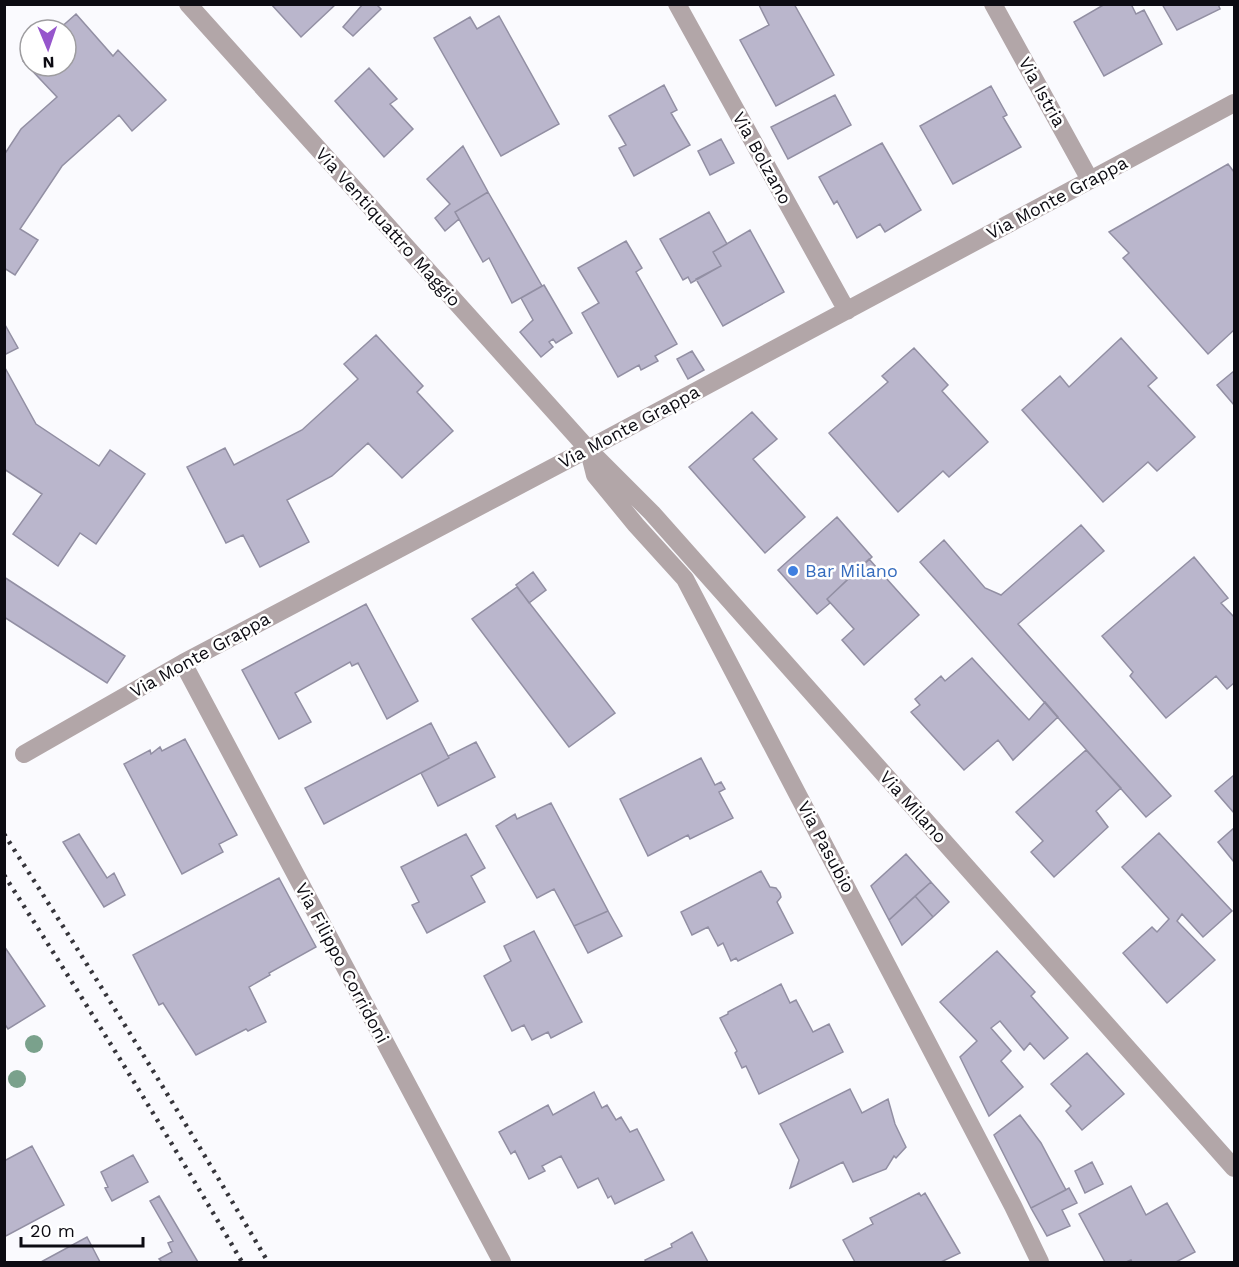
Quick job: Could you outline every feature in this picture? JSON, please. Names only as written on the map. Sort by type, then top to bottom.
[{"type":"street","name":"Via Ventiquattro Maggio","points":[[188,4],[588,449]]},
{"type":"street","name":"Via Bolzano","points":[[677,4],[847,311]]},
{"type":"street","name":"Via Istria","points":[[993,4],[1090,180]]},
{"type":"street","name":"Via Monte Grappa","points":[[24,754],[183,663],[1233,106]]},
{"type":"street","name":"Via Milano","points":[[588,449],[652,513],[1234,1168]]},
{"type":"street","name":"Via Pasubio","points":[[588,449],[596,475],[636,525],[685,579],[1013,1206],[1040,1263]]},
{"type":"street","name":"Via Filippo Corridoni","points":[[183,663],[502,1263]]},
{"type":"building","points":[[271,4],[336,4],[301,37]]},
{"type":"building","points":[[363,4],[376,4],[381,9],[353,36],[343,27]]},
{"type":"building","points":[[760,4],[794,4],[834,75],[776,106],[740,40],[769,25]]},
{"type":"building","points":[[1105,4],[1131,4],[1136,14],[1144,10],[1162,44],[1104,76],[1074,22]]},
{"type":"building","points":[[1162,4],[1218,4],[1220,9],[1177,30]]},
{"type":"building","points":[[76,14],[113,56],[118,50],[166,100],[132,131],[119,115],[62,166],[20,229],[38,240],[15,275],[4,268],[4,155],[21,129],[57,97],[39,78],[78,78],[78,18],[72,18]]},
{"type":"building","points":[[499,16],[559,124],[501,156],[434,38],[470,17],[477,29]]},
{"type":"building","points":[[369,68],[397,99],[390,104],[413,129],[384,157],[335,101]]},
{"type":"building","points":[[664,85],[677,110],[671,113],[690,145],[634,176],[619,148],[626,145],[609,116]]},
{"type":"building","points":[[991,86],[1007,115],[1003,117],[1021,147],[953,184],[920,126]]},
{"type":"building","points":[[835,95],[851,125],[788,159],[771,127]]},
{"type":"building","points":[[721,139],[734,163],[710,175],[698,151]]},
{"type":"building","points":[[882,143],[921,210],[885,232],[880,224],[857,238],[837,201],[834,204],[819,177]]},
{"type":"building","points":[[463,146],[488,192],[455,212],[459,219],[445,231],[435,218],[450,204],[427,179]]},
{"type":"building","points":[[1228,164],[1234,172],[1234,330],[1208,354],[1123,258],[1129,253],[1109,232]]},
{"type":"building","points":[[488,192],[542,286],[512,303],[489,258],[483,262],[455,212]]},
{"type":"building","points":[[709,212],[727,244],[713,252],[721,266],[691,283],[688,277],[683,280],[660,239]]},
{"type":"building","points":[[750,230],[784,292],[723,326],[696,279],[721,266],[713,252]]},
{"type":"building","points":[[626,241],[642,268],[636,272],[677,344],[655,356],[658,361],[641,370],[639,365],[618,377],[582,313],[599,303],[578,268]]},
{"type":"building","points":[[544,285],[572,333],[556,343],[553,339],[549,342],[553,347],[541,357],[520,332],[533,320],[521,298]]},
{"type":"building","points":[[4,323],[18,348],[4,355]]},
{"type":"building","points":[[376,335],[423,386],[417,392],[453,431],[402,478],[368,443],[332,476],[287,500],[309,542],[260,567],[243,535],[226,543],[187,467],[225,448],[234,465],[302,430],[358,379],[344,364]]},
{"type":"building","points":[[1121,338],[1157,378],[1148,386],[1195,437],[1157,471],[1148,462],[1103,502],[1022,410],[1060,376],[1069,387]]},
{"type":"building","points":[[914,348],[948,385],[942,391],[988,442],[949,477],[943,471],[898,512],[829,433],[888,382],[882,376]]},
{"type":"building","points":[[692,351],[704,370],[688,379],[677,359]]},
{"type":"building","points":[[4,366],[36,424],[99,466],[110,450],[145,474],[96,544],[80,533],[58,566],[13,534],[42,494],[4,469]]},
{"type":"building","points":[[1234,371],[1234,405],[1217,385]]},
{"type":"building","points":[[752,412],[777,439],[753,459],[805,517],[765,553],[689,467]]},
{"type":"building","points":[[837,517],[872,557],[827,599],[830,603],[817,614],[778,570]]},
{"type":"building","points":[[1081,525],[1104,551],[1018,624],[1171,796],[1146,817],[920,562],[944,540],[985,588],[1001,595]]},
{"type":"building","points":[[1194,557],[1228,598],[1221,603],[1234,617],[1234,683],[1227,689],[1216,676],[1166,718],[1130,676],[1133,672],[1102,636]]},
{"type":"building","points":[[869,559],[919,615],[864,665],[842,640],[854,629],[827,599]]},
{"type":"building","points":[[533,572],[546,590],[529,603],[516,585]]},
{"type":"building","points":[[4,577],[125,656],[107,683],[4,617]]},
{"type":"building","points":[[517,587],[615,713],[569,747],[472,619]]},
{"type":"building","points":[[366,604],[418,701],[387,719],[358,663],[352,666],[350,662],[295,693],[311,722],[279,739],[242,670]]},
{"type":"building","points":[[972,658],[1029,720],[1045,702],[1058,717],[1013,760],[998,740],[964,770],[911,712],[920,705],[915,699],[941,676],[945,681]]},
{"type":"building","points":[[431,723],[449,758],[324,824],[305,788]]},
{"type":"building","points":[[185,739],[237,835],[219,844],[223,852],[182,874],[124,764],[150,750],[151,754],[160,747],[162,751]]},
{"type":"building","points":[[476,742],[495,777],[438,806],[421,773]]},
{"type":"building","points":[[1086,750],[1121,788],[1096,811],[1108,827],[1054,877],[1031,852],[1043,841],[1016,812]]},
{"type":"building","points":[[701,758],[715,785],[721,782],[725,789],[719,792],[733,818],[690,839],[688,835],[648,856],[620,799]]},
{"type":"building","points":[[1234,775],[1234,813],[1215,791]]},
{"type":"building","points":[[551,803],[608,911],[574,926],[554,889],[537,898],[496,826],[515,814],[517,819]]},
{"type":"building","points":[[1234,828],[1234,862],[1218,842]]},
{"type":"building","points":[[1159,833],[1232,911],[1203,937],[1182,914],[1177,921],[1215,960],[1167,1003],[1123,953],[1152,927],[1157,932],[1169,919],[1122,867]]},
{"type":"building","points":[[79,834],[107,878],[114,873],[125,895],[104,907],[63,842]]},
{"type":"building","points":[[466,834],[485,868],[471,876],[485,902],[427,933],[412,905],[419,902],[401,867]]},
{"type":"building","points":[[906,854],[931,882],[889,920],[871,886]]},
{"type":"building","points":[[761,871],[770,887],[776,888],[780,893],[781,897],[777,902],[793,933],[738,961],[736,958],[731,961],[723,943],[718,946],[708,927],[692,935],[681,912]]},
{"type":"building","points":[[279,878],[316,947],[249,987],[266,1022],[248,1031],[246,1029],[196,1055],[163,1003],[159,1005],[133,955]]},
{"type":"building","points":[[931,882],[949,902],[933,917],[915,896]]},
{"type":"building","points":[[915,896],[933,917],[902,945],[889,920]]},
{"type":"building","points":[[608,911],[622,936],[588,953],[574,926]]},
{"type":"building","points":[[534,931],[582,1022],[551,1038],[548,1032],[532,1040],[524,1025],[512,1031],[484,976],[511,961],[504,946]]},
{"type":"building","points":[[4,946],[45,1006],[8,1029],[4,1023]]},
{"type":"building","points":[[997,951],[1035,992],[1031,996],[1068,1038],[1044,1059],[1030,1043],[1024,1050],[1000,1021],[991,1028],[1011,1051],[1001,1061],[1023,1087],[989,1116],[960,1057],[977,1041],[940,1002]]},
{"type":"building","points":[[781,984],[790,1003],[796,1000],[813,1032],[829,1024],[843,1052],[759,1094],[746,1066],[742,1068],[735,1053],[737,1051],[720,1018]]},
{"type":"building","points":[[1087,1053],[1124,1094],[1082,1130],[1066,1111],[1071,1106],[1051,1084]]},
{"type":"building","points":[[850,1089],[862,1113],[888,1099],[895,1124],[906,1147],[896,1158],[894,1156],[886,1169],[853,1182],[843,1162],[790,1188],[799,1160],[780,1124]]},
{"type":"building","points":[[594,1092],[602,1108],[607,1105],[616,1120],[621,1117],[630,1132],[637,1129],[664,1180],[615,1204],[611,1196],[608,1198],[598,1178],[578,1188],[561,1156],[542,1166],[545,1171],[529,1179],[515,1151],[511,1154],[499,1132],[548,1105],[553,1115]]},
{"type":"building","points":[[1020,1115],[1041,1143],[1066,1190],[1031,1208],[994,1135]]},
{"type":"building","points":[[32,1146],[64,1205],[4,1237],[4,1161]]},
{"type":"building","points":[[133,1155],[148,1182],[112,1201],[105,1188],[108,1187],[101,1172]]},
{"type":"building","points":[[1092,1162],[1103,1184],[1085,1193],[1075,1171]]},
{"type":"building","points":[[1131,1186],[1146,1215],[1167,1203],[1195,1252],[1176,1262],[1132,1262],[1131,1260],[1105,1262],[1079,1214]]},
{"type":"building","points":[[1069,1188],[1077,1203],[1062,1210],[1070,1226],[1047,1236],[1031,1208]]},
{"type":"building","points":[[919,1193],[921,1196],[925,1193],[960,1253],[941,1262],[855,1262],[843,1240],[873,1224],[870,1218]]},
{"type":"building","points":[[159,1196],[198,1262],[162,1262],[159,1259],[172,1252],[168,1243],[173,1241],[150,1201]]},
{"type":"building","points":[[692,1232],[708,1262],[646,1262],[645,1260],[672,1247],[671,1244]]},
{"type":"building","points":[[87,1237],[100,1262],[41,1262]]},
{"type":"railway","points":[[4,834],[72,940],[268,1262]]},
{"type":"railway","points":[[4,875],[125,1068],[242,1262]]},
{"type":"place","name":"Bar Milano","points":[[793,571]]}]
